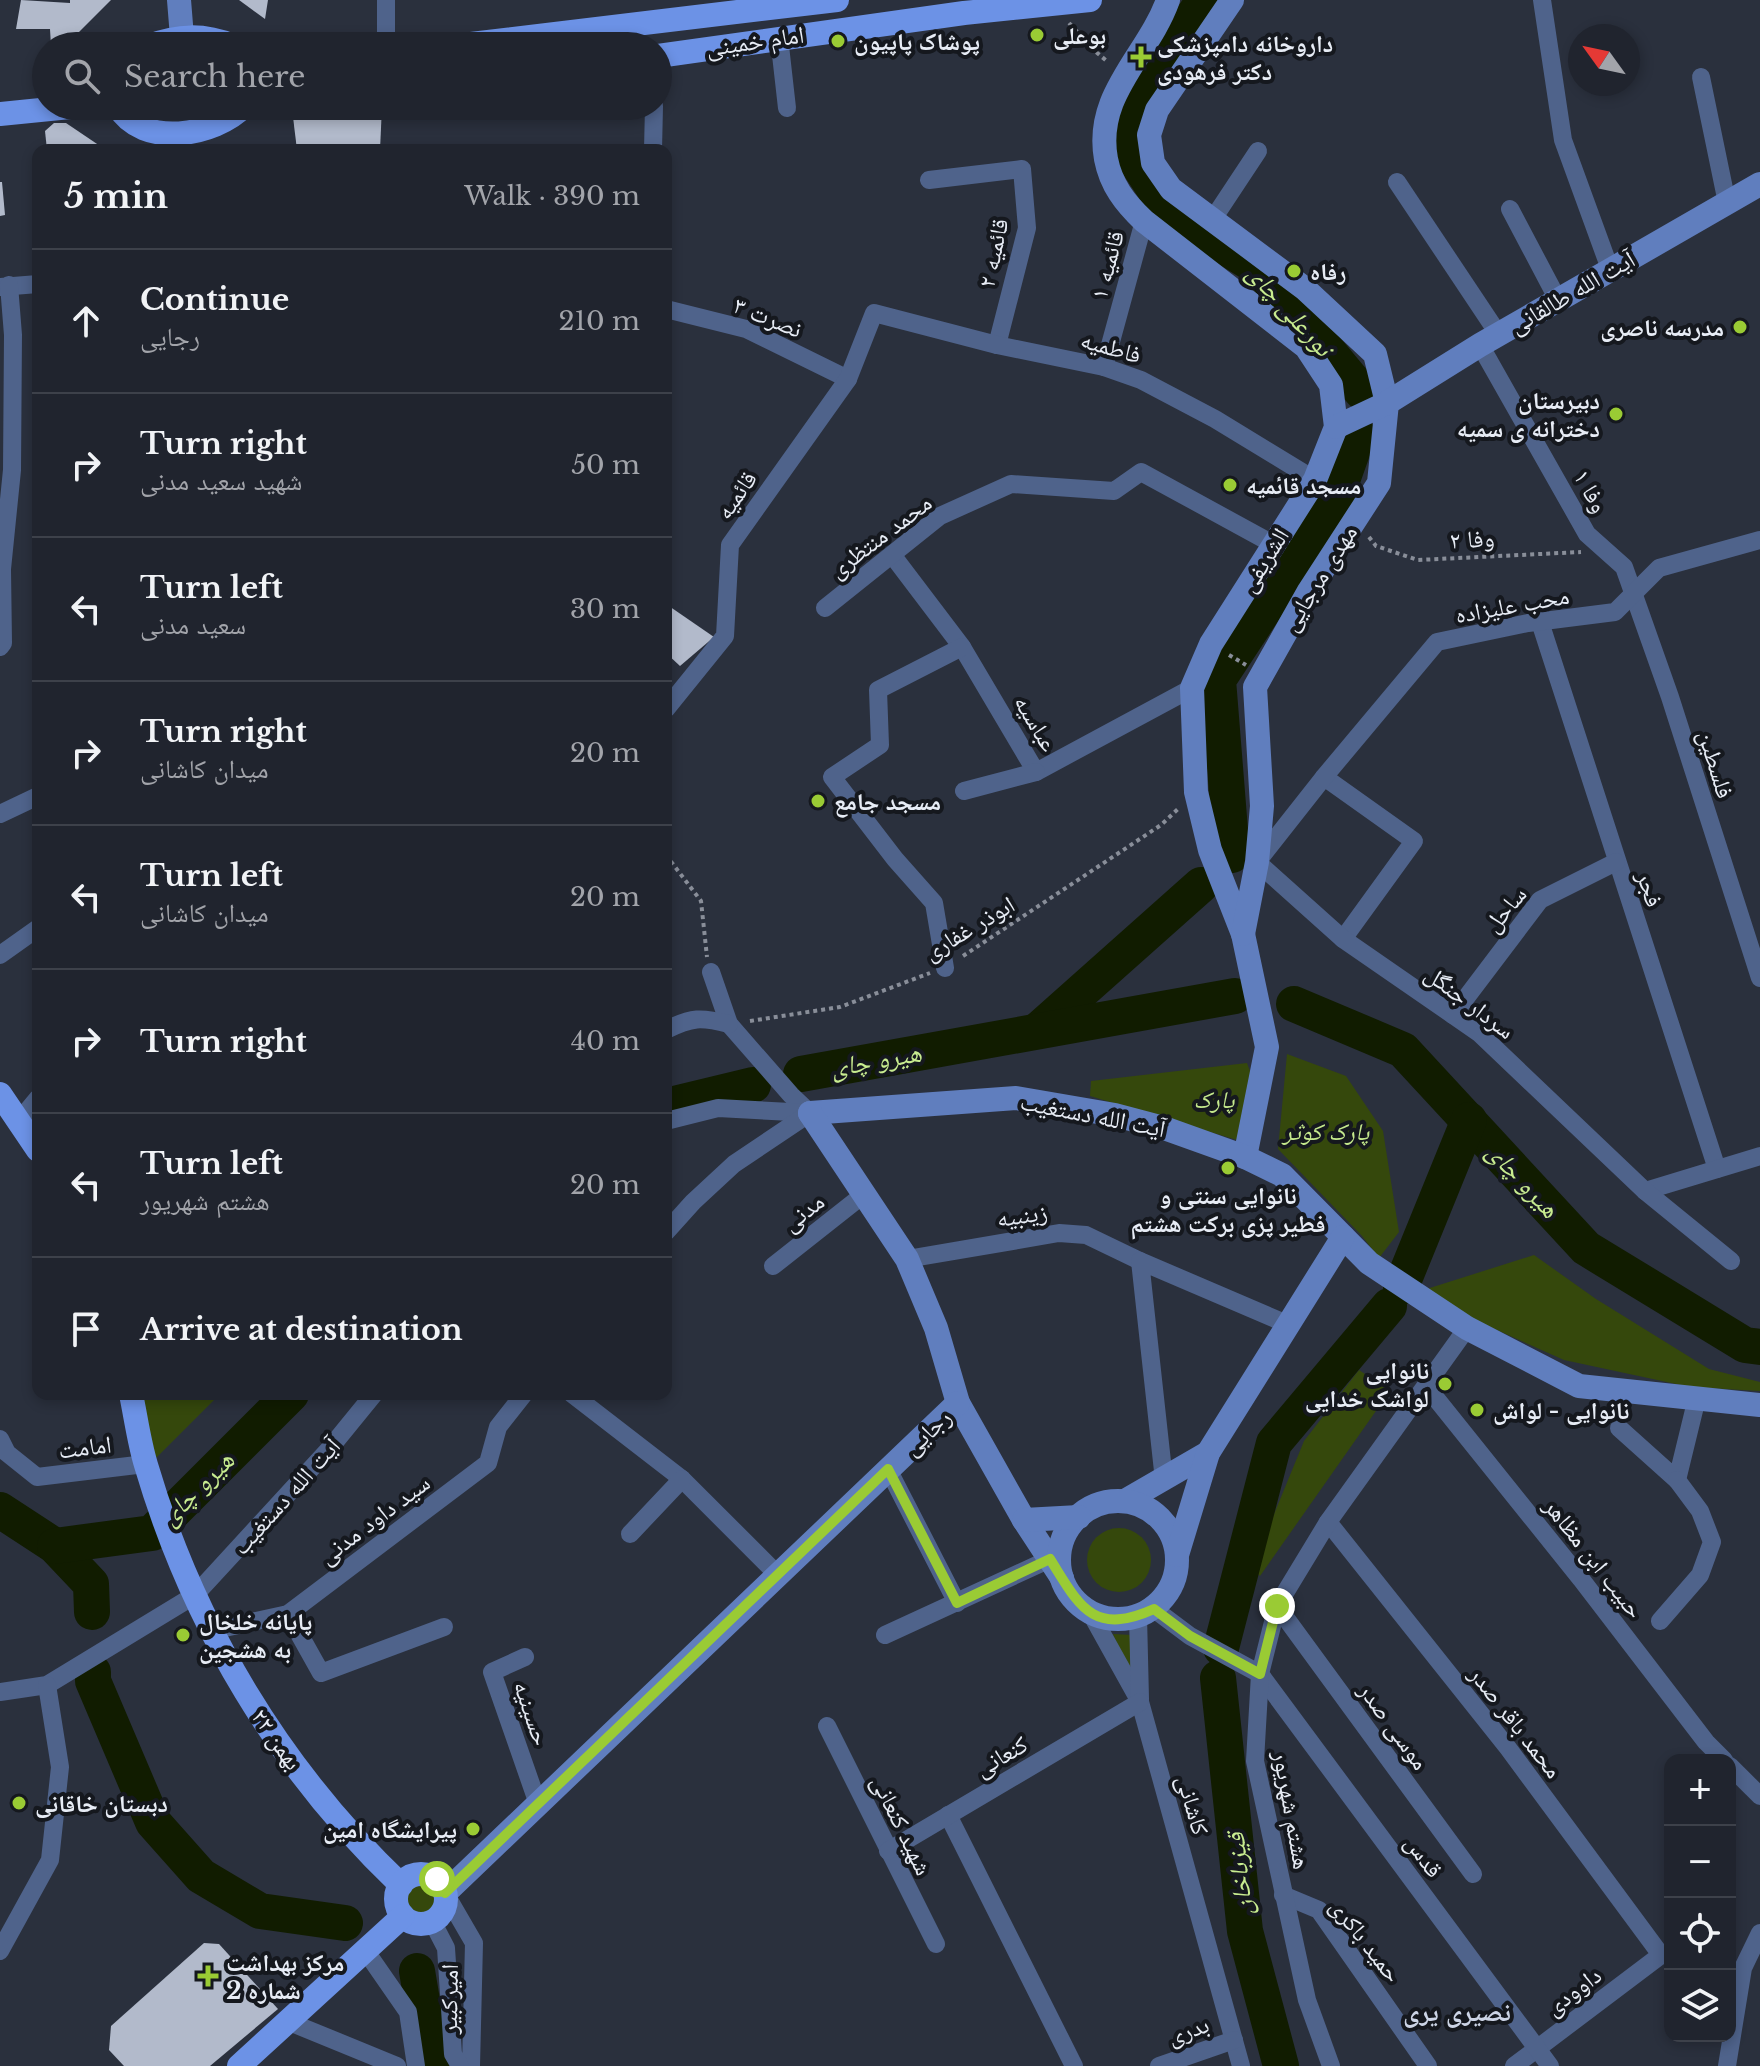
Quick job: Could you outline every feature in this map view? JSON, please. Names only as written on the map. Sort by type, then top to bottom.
[{"type":"main road","points":[[179,0],[182,32]]},
{"type":"main road","name":"امام خمینی","points":[[555,32],[751,5],[837,0]]},
{"type":"main road","name":"امام خمینی","points":[[672,54],[779,37],[1090,0]]},
{"type":"main road","name":"الشریفی","points":[[1168,0],[1161,20],[1109,106],[1103,138],[1109,175],[1124,202],[1144,221],[1306,347],[1331,385],[1336,427],[1315,480],[1211,644],[1192,688],[1196,792],[1210,850],[1243,934]]},
{"type":"main road","name":"مهدی مرجایی","points":[[1232,0],[1157,110],[1149,135],[1153,163],[1171,189],[1304,288],[1375,354],[1387,403],[1379,483],[1309,591],[1255,687],[1262,806],[1257,862],[1243,934]]},
{"type":"main road","points":[[0,99],[32,95]]},
{"type":"main road","points":[[0,114],[32,111]]},
{"type":"main road","points":[[131,120],[178,142],[227,120]]},
{"type":"main road","name":"آیت الله طالقانی","points":[[1336,427],[1387,403],[1489,340],[1760,184]]},
{"type":"main road","points":[[1243,934],[1267,1047],[1245,1157]]},
{"type":"main road","points":[[0,1094],[32,1141]]},
{"type":"main road","name":"آیت الله دستغیب","points":[[810,1113],[1016,1098],[1115,1115],[1164,1128],[1245,1157],[1282,1175],[1369,1263],[1467,1328]]},
{"type":"main road","points":[[810,1113],[907,1259],[936,1328],[958,1403],[1024,1520],[1068,1592],[1090,1612],[1105,1618],[1122,1619],[1146,1612],[1168,1592],[1176,1574],[1177,1555],[1208,1453],[1343,1237]]},
{"type":"main road","points":[[1467,1328],[1579,1386],[1760,1405]]},
{"type":"main road","points":[[132,1400],[145,1464]]},
{"type":"main road","name":"رجایی","points":[[445,1893],[958,1403]]},
{"type":"main road","points":[[1056,1569],[1068,1529],[1079,1517],[1100,1504],[1125,1501],[1208,1453]]},
{"type":"main road","name":"۲۲ بهمن","points":[[145,1464],[183,1572],[211,1631],[272,1737],[357,1843],[401,1885]]},
{"type":"main road","points":[[1125,1501],[1144,1507],[1161,1519],[1172,1535],[1177,1555]]},
{"type":"main road","points":[[1024,1520],[1079,1517]]},
{"type":"main road","points":[[422,1874],[437,1879],[445,1893],[444,1909],[432,1921],[415,1923],[403,1916],[396,1900],[406,1879],[422,1874]]},
{"type":"main road","points":[[247,2064],[287,2021],[403,1916]]},
{"type":"street","points":[[386,0],[386,32]]},
{"type":"street","points":[[1542,0],[1563,140],[1610,269]]},
{"type":"street","points":[[779,37],[787,108]]},
{"type":"street","points":[[1701,77],[1727,203]]},
{"type":"street","points":[[653,144],[654,120]]},
{"type":"street","points":[[1213,219],[1258,151]]},
{"type":"street","name":"قائمیه ۲","points":[[929,180],[1022,169],[1027,228],[997,345]]},
{"type":"street","name":"وفا ۱","points":[[1397,182],[1489,340],[1587,534],[1624,567]]},
{"type":"street","points":[[1510,209],[1558,300]]},
{"type":"street","name":"قائمیه ۱","points":[[1104,367],[1144,221]]},
{"type":"street","points":[[0,647],[3,643],[2,569],[12,470],[13,335],[4,286],[32,284]]},
{"type":"street","name":"نصرت ۳","points":[[672,310],[746,329],[848,379]]},
{"type":"street","name":"فاطمیه","points":[[874,313],[997,345],[1104,367],[1141,380],[1215,419],[1315,480]]},
{"type":"street","name":"قائمیه","points":[[672,702],[725,636],[730,545],[848,379],[874,313]]},
{"type":"street","name":"محمد منتظری","points":[[825,608],[940,516],[1011,484],[1114,491],[1141,472],[1273,544]]},
{"type":"street","name":"محب علیزاده","points":[[1257,862],[1437,642],[1540,622],[1615,612],[1659,568],[1760,540]]},
{"type":"street","name":"عباسیه","points":[[893,556],[962,647],[1036,772],[1192,688]]},
{"type":"street","name":"فلسطین","points":[[1624,567],[1670,697],[1760,978]]},
{"type":"street","name":"فجر","points":[[1540,622],[1717,1169]]},
{"type":"street","points":[[945,968],[934,903],[895,859],[832,777],[880,745],[878,690],[962,647]]},
{"type":"street","points":[[964,791],[1036,772]]},
{"type":"street","points":[[1324,777],[1414,841],[1343,939]]},
{"type":"street","points":[[0,814],[32,799]]},
{"type":"street","name":"سردار جنگل","points":[[1257,862],[1343,939],[1479,1033],[1645,1191],[1731,1261]]},
{"type":"street","name":"ساحل","points":[[1453,1015],[1540,900],[1616,862]]},
{"type":"street","points":[[0,955],[32,932]]},
{"type":"street","points":[[672,1225],[734,1164],[810,1113],[729,1024],[711,972]]},
{"type":"street","points":[[672,1027],[687,1019],[706,1018],[729,1024]]},
{"type":"street","points":[[19,1121],[32,1105]]},
{"type":"street","name":"آیت الله دستغیب","points":[[672,1120],[718,1108],[810,1113]]},
{"type":"street","points":[[1645,1191],[1760,1156]]},
{"type":"street","name":"مدنی","points":[[773,1266],[863,1195]]},
{"type":"street","name":"زینبیه","points":[[907,1259],[1059,1233],[1086,1235],[1287,1324]]},
{"type":"street","points":[[1140,1261],[1164,1480]]},
{"type":"street","name":"هشتم شهریور","points":[[1331,2066],[1307,2000],[1255,1761],[1260,1674],[1277,1606],[1328,1522],[1467,1328]]},
{"type":"street","name":"حبیب ابن مظاهر","points":[[1426,1386],[1718,1754]]},
{"type":"street","points":[[1677,1480],[1697,1398]]},
{"type":"street","name":"آیت الله دستغیب","points":[[47,1685],[195,1595],[330,1448],[369,1400]]},
{"type":"street","name":"سید داود مدنی","points":[[211,1631],[288,1614],[488,1463],[498,1427],[519,1400]]},
{"type":"street","points":[[580,1400],[682,1479],[777,1574]]},
{"type":"street","points":[[1619,1428],[1677,1480],[1700,1511],[1712,1542],[1700,1575],[1660,1621]]},
{"type":"street","name":"امامت","points":[[0,1439],[7,1453],[37,1477],[145,1464]]},
{"type":"street","points":[[888,1469],[957,1603]]},
{"type":"street","points":[[630,1534],[682,1479]]},
{"type":"street","name":"محمد باقر صدر","points":[[1328,1522],[1508,1748],[1661,1955]]},
{"type":"street","points":[[885,1635],[957,1603],[1056,1569]]},
{"type":"street","name":"موسی صدر","points":[[1277,1606],[1473,1874]]},
{"type":"street","name":"کاشانی","points":[[1090,1612],[1140,1702],[1241,2066]]},
{"type":"street","points":[[1140,1702],[1146,1612],[1260,1674]]},
{"type":"street","points":[[288,1614],[321,1673],[444,1627]]},
{"type":"street","name":"حسینیه","points":[[525,1657],[492,1672],[538,1804]]},
{"type":"street","name":"قدس","points":[[1260,1674],[1550,2066]]},
{"type":"street","points":[[0,1692],[47,1685],[60,1767],[50,1860],[0,1951]]},
{"type":"street","name":"کنعانی","points":[[888,1851],[1140,1702]]},
{"type":"street","name":"شهید کنعانی","points":[[827,1726],[936,1944]]},
{"type":"street","points":[[1736,1772],[1760,1796]]},
{"type":"street","points":[[948,1815],[1074,2066]]},
{"type":"street","name":"امیرکبیر","points":[[445,1893],[474,1943],[471,2066]]},
{"type":"street","name":"حمید باکری","points":[[1283,1895],[1319,1910],[1428,2066]]},
{"type":"street","name":"امیرکبیر","points":[[432,1921],[446,1948],[453,2054],[460,2066]]},
{"type":"street","points":[[1727,2066],[1743,1968],[1760,1933]]},
{"type":"street","name":"امیرکبیر","points":[[365,1950],[408,2012],[416,2066]]},
{"type":"street","name":"داوودی","points":[[1514,2066],[1661,1955]]},
{"type":"street","points":[[287,2021],[397,2066]]},
{"type":"street","name":"بدری","points":[[1159,2066],[1234,2040]]},
{"type":"path","points":[[1052,4],[1096,52],[1126,75]]},
{"type":"path","name":"وفا ۲","points":[[1355,520],[1376,546],[1418,560],[1607,551]]},
{"type":"path","points":[[1211,644],[1262,675]]},
{"type":"path","name":"ابوذر غفاری","points":[[729,1024],[840,1007],[945,968],[1161,825],[1196,792]]},
{"type":"path","points":[[672,863],[701,901],[711,972]]},
{"type":"green space","name":"پارک کوثر","points":[[1287,1054],[1346,1076],[1383,1131],[1399,1232],[1379,1258],[1362,1236],[1278,1149]]},
{"type":"green space","name":"پارک","points":[[1247,1063],[1251,1074],[1237,1140],[1090,1096],[1091,1081]]},
{"type":"green space","points":[[1534,1255],[1596,1299],[1709,1369],[1760,1382],[1760,1391],[1690,1387],[1564,1360],[1414,1293]]},
{"type":"green space","points":[[1359,1370],[1390,1391],[1260,1576],[1252,1568],[1304,1441]]},
{"type":"green space","points":[[139,1400],[214,1400],[156,1458]]},
{"type":"green space","points":[[1113,1528],[1125,1528],[1142,1537],[1149,1548],[1149,1572],[1142,1583],[1125,1592],[1113,1592],[1101,1587],[1092,1578],[1087,1566],[1087,1554],[1092,1542],[1101,1533]]},
{"type":"green space","points":[[1113,1634],[1132,1635],[1132,1679]]},
{"type":"green space","points":[[421,1878],[435,1884],[441,1898],[435,1912],[421,1918],[407,1912],[401,1898],[407,1884]]},
{"type":"building","points":[[21,0],[70,3],[70,0],[111,0],[79,32],[16,29]]},
{"type":"building","points":[[239,0],[268,0],[265,19]]},
{"type":"building","points":[[293,120],[381,120],[380,144],[296,144]]},
{"type":"building","points":[[54,123],[66,123],[97,144],[46,144],[45,131]]},
{"type":"building","points":[[0,182],[5,215],[0,216]]},
{"type":"building","points":[[672,608],[714,637],[680,666],[672,659]]},
{"type":"building","name":"مرکز بهداشت شماره 2","points":[[204,1943],[219,1944],[278,2009],[210,2066],[124,2066],[109,2050],[111,2026]]},
{"type":"waterway","name":"نورعلی چای","points":[[1201,5],[1138,93],[1128,149],[1171,214],[1259,268],[1362,392]]},
{"type":"waterway","points":[[1232,855],[1218,680],[1334,503],[1358,435]]},
{"type":"waterway","points":[[1037,1031],[1201,885]]},
{"type":"waterway","name":"هیرو چای","points":[[801,1074],[1235,996]]},
{"type":"waterway","name":"هیرو چای","points":[[1294,1004],[1403,1050],[1586,1248],[1745,1345],[1760,1347]]},
{"type":"waterway","name":"هیرو چای","points":[[672,1105],[753,1085]]},
{"type":"waterway","points":[[1401,1287],[1469,1120]]},
{"type":"waterway","name":"قیزباخان","points":[[1221,1648],[1274,1443],[1389,1306]]},
{"type":"waterway","name":"هیرو چای","points":[[55,1546],[152,1533],[285,1400]]},
{"type":"waterway","points":[[0,1510],[55,1546],[91,1584],[92,1612]]},
{"type":"waterway","points":[[93,1672],[93,1681],[153,1822],[201,1876],[260,1911],[345,1923]]},
{"type":"waterway","name":"قیزباخان","points":[[1218,1678],[1245,1931],[1281,2066]]},
{"type":"waterway","points":[[417,1971],[433,2066]]},
{"type":"place","name":"بوعلی","points":[[1037,35]]},
{"type":"place","name":"پوشاک پاپیون","points":[[838,41]]},
{"type":"place","name":"داروخانه دامپزشکی دکتر فرهودی","points":[[1141,57]]},
{"type":"place","name":"رفاه","points":[[1294,271]]},
{"type":"place","name":"مدرسه ناصری","points":[[1740,327]]},
{"type":"place","name":"دبیرستان دخترانه ی سمیه","points":[[1616,414]]},
{"type":"place","name":"مسجد قائمیه","points":[[1230,485]]},
{"type":"place","name":"مسجد جامع","points":[[818,801]]},
{"type":"place","name":"نانوایی سنتی و فطیر پزی برکت هشتم","points":[[1228,1168]]},
{"type":"place","name":"نانوایی لواشک خدایی","points":[[1445,1384]]},
{"type":"place","name":"نانوایی - لواش","points":[[1477,1410]]},
{"type":"place","name":"پایانه خلخال به هشجین","points":[[183,1635]]},
{"type":"place","name":"دبستان خاقانی","points":[[19,1803]]},
{"type":"place","name":"پیرایشگاه امین","points":[[473,1829]]},
{"type":"place","name":"مرکز بهداشت شماره 2","points":[[208,1976]]},
{"type":"district","name":"نصیری یری","points":[[1457,2012]]},
{"type":"route","points":[[437,1879],[445,1893],[888,1469],[957,1603],[1050,1559],[1068,1592],[1090,1612],[1105,1618],[1122,1619],[1154,1609],[1190,1636],[1260,1674],[1277,1606]]}]
